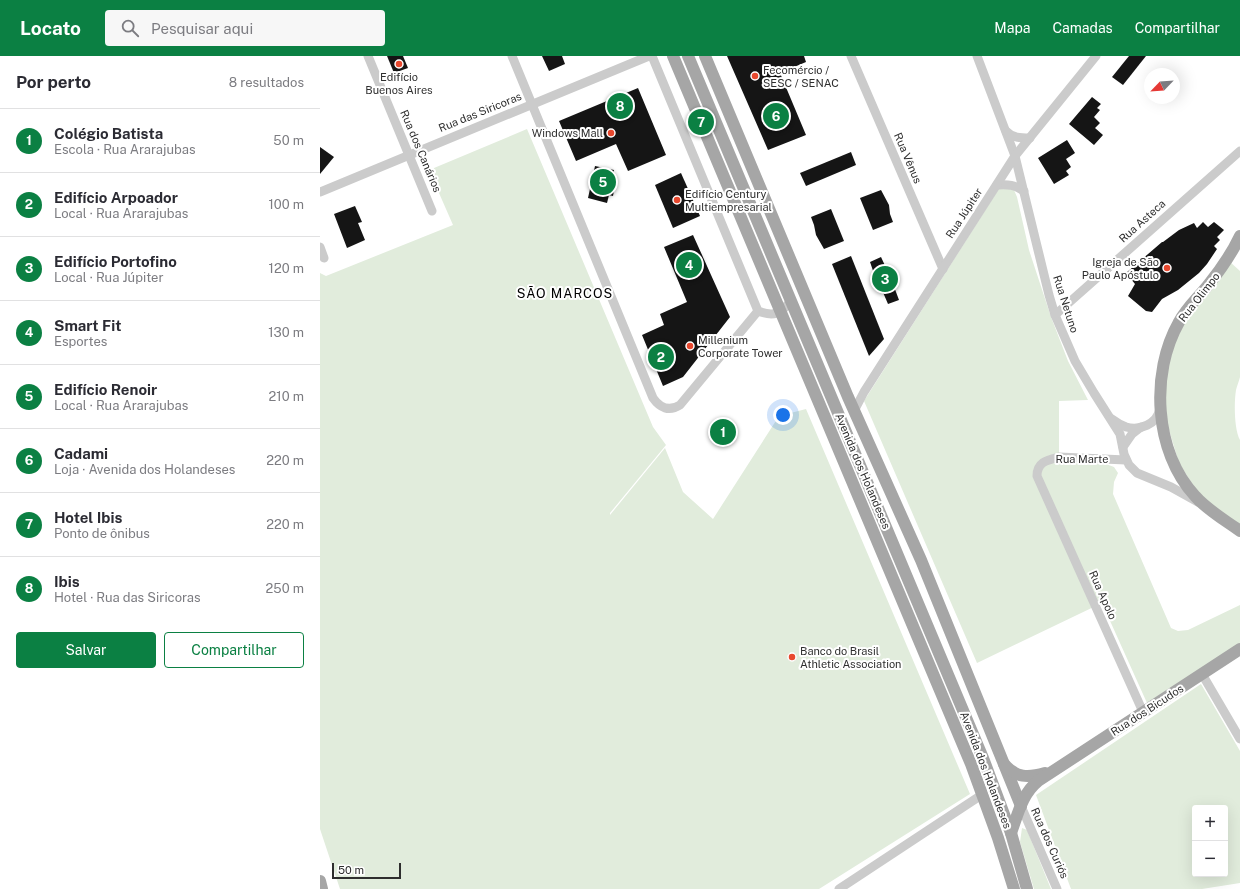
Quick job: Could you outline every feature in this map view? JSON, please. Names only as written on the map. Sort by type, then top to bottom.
[{"type":"main road","name":"Avenida dos Holandeses","points":[[673,56],[983,794],[1014,889]]},
{"type":"main road","name":"Avenida dos Holandeses","points":[[688,56],[983,758],[1011,833],[1027,889]]},
{"type":"main road","name":"Avenida dos Holandeses","points":[[705,56],[848,397],[921,560],[1020,806]]},
{"type":"main road","points":[[757,221],[760,204],[760,187]]},
{"type":"main road","name":"Rua Olimpo","points":[[1160,409],[1160,382],[1170,341],[1188,307],[1209,285],[1225,263],[1240,236]]},
{"type":"main road","points":[[1160,409],[1165,436],[1177,470],[1195,496],[1207,507],[1240,531]]},
{"type":"main road","points":[[932,635],[960,656]]},
{"type":"main road","name":"Rua dos Bicudos","points":[[1011,833],[1024,796],[1031,786],[1045,775],[1054,771],[1240,649]]},
{"type":"main road","name":"Rua dos Bicudos","points":[[1002,762],[1021,776],[1035,776],[1054,771]]},
{"type":"main road","points":[[320,881],[322,889]]},
{"type":"street","name":"Rua dos Canários","points":[[368,56],[432,211]]},
{"type":"street","points":[[512,56],[653,398],[657,404],[669,409],[680,406],[758,311]]},
{"type":"street","name":"Rua das Siricoras","points":[[320,192],[649,56]]},
{"type":"street","points":[[652,56],[758,311]]},
{"type":"street","name":"Rua Vênus","points":[[851,56],[943,269]]},
{"type":"street","name":"Rua Netuno","points":[[977,56],[1016,156],[1055,315],[1075,361],[1120,434],[1126,460]]},
{"type":"street","name":"Rua Júpiter","points":[[854,411],[864,392],[1016,156],[1096,56]]},
{"type":"street","points":[[1006,131],[1009,135],[1015,137],[1030,138]]},
{"type":"street","name":"Rua Asteca","points":[[1055,315],[1240,151]]},
{"type":"street","points":[[1228,161],[1240,160]]},
{"type":"street","points":[[997,185],[1011,184],[1024,191]]},
{"type":"street","points":[[320,247],[324,258]]},
{"type":"street","points":[[758,311],[774,314],[781,312],[791,302]]},
{"type":"street","points":[[822,409],[828,402],[839,396],[857,396],[864,392]]},
{"type":"street","points":[[1123,447],[1132,434],[1156,419],[1160,409]]},
{"type":"street","points":[[1110,418],[1127,427],[1143,427]]},
{"type":"street","name":"Rua Marte","points":[[1042,488],[1037,476],[1037,470],[1039,466],[1051,459],[1059,457],[1126,460]]},
{"type":"street","points":[[1126,460],[1132,469],[1137,473],[1171,487],[1207,507]]},
{"type":"street","name":"Rua Apolo","points":[[1042,488],[1143,712]]},
{"type":"street","points":[[1202,674],[1240,739]]},
{"type":"street","points":[[839,889],[983,794]]},
{"type":"street","name":"Rua dos Curiós","points":[[1020,806],[1057,889]]},
{"type":"green space","points":[[527,129],[653,427],[666,445],[610,513],[610,515],[665,448],[683,492],[713,519],[779,416],[806,409],[970,794],[819,889],[340,889],[320,829],[320,273],[326,276],[453,225],[432,177],[434,168]]},
{"type":"green space","points":[[1000,187],[1014,190],[1017,197],[1029,250],[1051,317],[1068,361],[1088,400],[1059,401],[1059,453],[1062,461],[1106,464],[1114,467],[1118,473],[1114,482],[1113,494],[1171,628],[1178,631],[1188,630],[1240,605],[1240,643],[1147,703],[1102,603],[977,663],[864,401]]},
{"type":"green space","points":[[1230,262],[1240,271],[1240,377],[1236,390],[1235,408],[1236,423],[1240,440],[1240,525],[1202,499],[1179,463],[1163,410],[1168,356],[1182,326]]},
{"type":"green space","points":[[1201,684],[1240,751],[1240,883],[1202,889],[1071,889],[1036,795]]},
{"type":"green space","points":[[1022,828],[1027,830],[1051,889],[1034,889],[1020,842]]},
{"type":"building","name":"Edifício Buenos Aires","points":[[387,56],[403,56],[408,68],[394,73]]},
{"type":"building","points":[[542,56],[562,56],[565,64],[549,71]]},
{"type":"building","points":[[727,56],[804,56],[806,62],[780,73],[806,135],[768,150]]},
{"type":"building","points":[[1129,56],[1146,56],[1123,85],[1112,77]]},
{"type":"building","name":"Windows Mall","points":[[638,88],[666,155],[628,171],[616,144],[576,161],[559,121]]},
{"type":"building","points":[[1092,97],[1101,104],[1097,108],[1100,110],[1094,117],[1100,123],[1095,128],[1103,135],[1094,145],[1069,124]]},
{"type":"building","points":[[1067,140],[1075,153],[1066,159],[1071,167],[1066,171],[1069,175],[1054,184],[1038,158]]},
{"type":"building","points":[[320,147],[334,157],[320,174]]},
{"type":"building","points":[[851,152],[856,165],[806,186],[800,173]]},
{"type":"building","points":[[595,166],[614,170],[612,178],[603,182],[615,185],[613,196],[609,195],[607,203],[588,198]]},
{"type":"building","name":"Edifício Century Multiempresarial","points":[[681,173],[700,216],[673,228],[655,185]]},
{"type":"building","points":[[881,190],[889,205],[893,222],[873,230],[860,198]]},
{"type":"building","points":[[355,206],[362,222],[358,223],[365,240],[347,248],[334,214]]},
{"type":"building","points":[[831,209],[844,241],[824,249],[816,235],[811,217]]},
{"type":"building","name":"Igreja de São Paulo Apóstulo","points":[[1203,222],[1208,227],[1214,222],[1224,230],[1217,237],[1220,240],[1214,246],[1217,249],[1199,273],[1178,290],[1162,299],[1152,312],[1146,311],[1128,296],[1135,284],[1126,273],[1162,242],[1179,230],[1194,223],[1197,228]]},
{"type":"building","points":[[693,235],[730,317],[683,377],[663,386],[642,335],[664,325],[660,314],[687,302],[664,247]]},
{"type":"building","points":[[851,256],[884,339],[869,356],[832,264]]},
{"type":"building","points":[[881,257],[888,272],[891,271],[896,283],[893,284],[899,300],[888,304],[882,290],[880,291],[870,262]]},
{"type":"place","name":"Edifício Buenos Aires","points":[[399,64]]},
{"type":"place","name":"Fecomércio / SESC / SENAC","points":[[755,76]]},
{"type":"place","name":"Ibis","points":[[620,106]]},
{"type":"place","name":"Cadami","points":[[776,116]]},
{"type":"place","name":"Hotel Ibis","points":[[701,122]]},
{"type":"place","name":"Windows Mall","points":[[611,133]]},
{"type":"place","name":"Edifício Renoir","points":[[603,182]]},
{"type":"place","name":"Edifício Century Multiempresarial","points":[[677,200]]},
{"type":"place","name":"Smart Fit","points":[[689,265]]},
{"type":"place","name":"Igreja de São Paulo Apóstulo","points":[[1167,268]]},
{"type":"place","name":"Edifício Portofino","points":[[885,279]]},
{"type":"place","name":"Millenium Corporate Tower","points":[[690,346]]},
{"type":"place","name":"Edifício Arpoador","points":[[661,357]]},
{"type":"place","name":"Colégio Batista","points":[[723,432]]},
{"type":"place","name":"Banco do Brasil Athletic Association","points":[[792,657]]},
{"type":"district","name":"SÃO MARCOS","points":[[565,293]]}]
